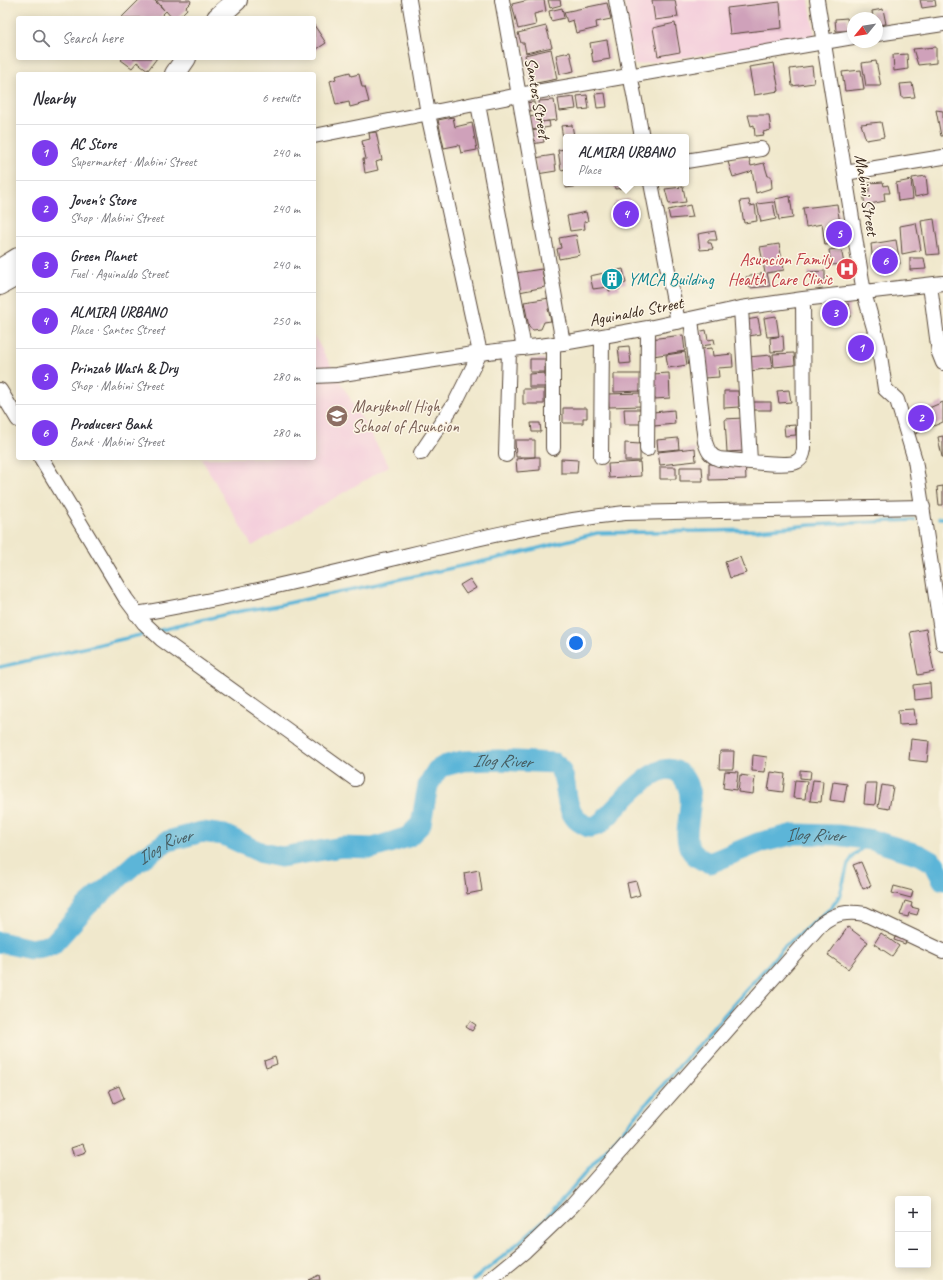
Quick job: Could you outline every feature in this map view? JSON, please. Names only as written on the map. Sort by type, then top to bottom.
[{"type":"highway","points":[[213,13],[237,0]]},
{"type":"highway","points":[[169,70],[183,60]]},
{"type":"highway","points":[[0,269],[16,259]]},
{"type":"highway","points":[[0,285],[16,276]]},
{"type":"street","points":[[409,0],[428,114],[480,353],[456,401],[421,453]]},
{"type":"street","name":"Santos Street","points":[[502,0],[519,95],[558,344],[553,448]]},
{"type":"street","points":[[616,0],[641,134]]},
{"type":"street","name":"Mabini Street","points":[[817,0],[864,293],[878,342],[884,389],[897,400],[915,460],[943,644]]},
{"type":"street","points":[[883,33],[943,24]]},
{"type":"street","points":[[316,136],[519,95],[847,39]]},
{"type":"street","points":[[478,104],[524,348]]},
{"type":"street","points":[[689,161],[761,149]]},
{"type":"street","points":[[845,173],[943,156]]},
{"type":"street","points":[[652,186],[684,320],[705,442],[707,449],[712,456],[718,460],[785,464],[796,462],[802,457],[804,442],[803,299]]},
{"type":"street","points":[[937,284],[939,353],[943,363]]},
{"type":"street","name":"Aguinaldo Street","points":[[316,376],[336,375],[480,353],[558,344],[648,328],[741,308],[803,299],[937,284]]},
{"type":"street","points":[[741,308],[750,461]]},
{"type":"street","points":[[647,449],[648,328]]},
{"type":"street","points":[[601,457],[602,336]]},
{"type":"street","points":[[506,455],[509,350]]},
{"type":"street","points":[[0,390],[16,417]]},
{"type":"street","points":[[42,460],[136,614],[161,639],[356,779]]},
{"type":"street","points":[[136,614],[223,599],[509,531],[587,517],[626,513],[923,507]]},
{"type":"street","points":[[490,1280],[525,1251],[572,1206],[821,924],[830,917],[840,913],[852,912],[865,914],[943,951]]},
{"type":"shaded area","points":[[624,0],[809,0],[815,37],[634,65]]},
{"type":"shaded area","name":"Maryknoll High School of Asuncion","points":[[316,339],[389,466],[252,546],[202,460],[316,460]]},
{"type":"building","points":[[139,0],[154,0],[164,10],[156,0],[190,0],[191,2],[180,16],[170,16],[166,11],[161,16],[123,16]]},
{"type":"building","points":[[529,0],[544,0],[546,11],[534,14],[536,25],[518,29],[512,4]]},
{"type":"building","points":[[548,0],[560,0],[561,5],[550,8]]},
{"type":"building","points":[[652,0],[675,0],[678,17],[655,20]]},
{"type":"building","points":[[920,0],[935,0],[936,6],[922,8]]},
{"type":"building","points":[[780,2],[782,28],[730,34],[727,8]]},
{"type":"building","points":[[607,3],[611,19],[596,22],[597,28],[576,33],[573,20],[567,22],[564,12]]},
{"type":"building","points":[[562,8],[564,18],[551,21],[549,11]]},
{"type":"building","points":[[883,9],[886,24],[883,24],[883,12],[872,11]]},
{"type":"building","points":[[847,18],[847,31],[836,31],[835,19]]},
{"type":"building","points":[[675,23],[680,52],[658,56],[653,28]]},
{"type":"building","points":[[546,26],[552,47],[526,53],[524,43],[521,43],[518,33]]},
{"type":"building","points":[[316,28],[326,43],[316,50]]},
{"type":"building","points":[[607,40],[610,59],[593,62],[590,43]]},
{"type":"building","points":[[936,47],[936,63],[918,65],[913,49]]},
{"type":"building","points":[[551,49],[557,79],[531,84],[525,55]]},
{"type":"building","points":[[570,52],[574,71],[560,74],[556,55]]},
{"type":"building","points":[[907,54],[908,69],[894,71],[893,55]]},
{"type":"building","points":[[121,60],[156,60],[148,70],[137,62],[132,68]]},
{"type":"building","points":[[876,61],[881,86],[866,86],[862,63]]},
{"type":"building","points":[[774,63],[779,91],[754,95],[749,67]]},
{"type":"building","points":[[812,66],[814,83],[792,86],[790,69]]},
{"type":"building","points":[[861,70],[864,89],[845,91],[842,72]]},
{"type":"building","points":[[350,72],[351,76],[359,74],[362,87],[365,87],[369,102],[350,107],[349,102],[336,105],[330,81],[336,79],[335,76]]},
{"type":"building","points":[[912,83],[915,97],[902,98],[900,84]]},
{"type":"building","points":[[605,93],[607,107],[597,108],[595,94]]},
{"type":"building","points":[[587,95],[589,109],[579,110],[577,96]]},
{"type":"building","points":[[574,97],[576,109],[560,111],[558,99]]},
{"type":"building","points":[[554,100],[557,120],[549,121],[550,127],[531,130],[529,117],[541,115],[539,101]]},
{"type":"building","points":[[534,102],[535,110],[526,112],[525,103]]},
{"type":"building","points":[[936,110],[943,111],[943,136],[941,136]]},
{"type":"building","points":[[748,115],[769,115],[771,130],[763,132],[764,135],[755,136],[754,125],[751,126]]},
{"type":"building","points":[[453,117],[455,127],[472,123],[477,150],[461,153],[459,145],[444,148],[438,120]]},
{"type":"building","points":[[881,122],[884,137],[866,140],[861,124]]},
{"type":"building","points":[[572,125],[574,134],[563,134],[563,138],[561,126]]},
{"type":"building","points":[[543,129],[544,142],[532,144],[531,131]]},
{"type":"building","points":[[376,132],[382,160],[376,162],[378,170],[365,173],[363,159],[366,159],[362,141],[370,139],[369,133]]},
{"type":"building","points":[[563,149],[563,170],[561,170],[558,150]]},
{"type":"building","points":[[554,155],[556,171],[537,174],[535,158]]},
{"type":"building","points":[[743,157],[744,159],[749,159],[751,166],[764,163],[768,176],[771,176],[772,188],[756,193],[752,170],[733,177],[728,162]]},
{"type":"building","points":[[926,176],[928,194],[915,197],[912,178]]},
{"type":"building","points":[[911,180],[913,199],[898,201],[896,183]]},
{"type":"building","points":[[883,182],[884,186],[888,185],[890,193],[884,193],[885,201],[865,205],[863,193],[869,192],[869,183]]},
{"type":"building","points":[[566,186],[580,186],[566,188]]},
{"type":"building","points":[[614,186],[623,186],[623,188],[615,189]]},
{"type":"building","points":[[683,187],[686,202],[669,204],[665,189]]},
{"type":"building","points":[[790,196],[793,218],[779,220],[775,199]]},
{"type":"building","points":[[629,199],[631,206],[616,209],[615,202]]},
{"type":"building","points":[[749,200],[750,206],[755,205],[757,221],[744,223],[740,201]]},
{"type":"building","points":[[773,202],[776,219],[761,222],[757,204]]},
{"type":"building","points":[[837,204],[843,243],[825,245],[822,224],[806,227],[803,208]]},
{"type":"building","points":[[690,205],[693,217],[670,219],[668,210]]},
{"type":"building","points":[[631,208],[633,217],[621,220],[619,210]]},
{"type":"building","points":[[586,212],[588,221],[584,222],[585,229],[570,231],[567,216]]},
{"type":"building","points":[[934,219],[939,254],[926,255],[921,221]]},
{"type":"building","points":[[916,223],[921,250],[902,254],[900,226]]},
{"type":"building","points":[[715,231],[717,240],[708,240],[708,243],[711,243],[713,249],[700,250],[698,234]]},
{"type":"building","points":[[576,235],[580,255],[559,259],[557,249],[561,248],[559,238]]},
{"type":"building","points":[[896,240],[900,264],[879,267],[873,263],[871,244]]},
{"type":"building","points":[[779,244],[784,270],[767,273],[770,286],[750,288],[746,277],[765,273],[760,247]]},
{"type":"building","points":[[841,248],[844,264],[831,265],[829,250]]},
{"type":"building","points":[[910,258],[924,258],[926,269],[910,270]]},
{"type":"building","points":[[542,269],[545,287],[519,292],[515,273]]},
{"type":"building","name":"YMCA Building","points":[[623,269],[626,283],[619,285],[620,289],[609,291],[608,287],[593,289],[590,276]]},
{"type":"building","points":[[825,271],[825,285],[818,287],[817,281],[812,282],[808,272]]},
{"type":"building","points":[[550,298],[551,308],[548,309],[551,321],[544,322],[541,329],[533,330],[529,327],[524,302]]},
{"type":"building","points":[[849,304],[850,317],[842,318],[840,305]]},
{"type":"building","points":[[776,316],[779,336],[767,337],[764,318]]},
{"type":"building","points":[[758,318],[761,334],[749,336],[746,320]]},
{"type":"building","points":[[706,330],[708,340],[714,339],[715,344],[701,346],[698,332]]},
{"type":"building","points":[[683,335],[685,351],[653,356],[650,339]]},
{"type":"building","points":[[783,336],[784,351],[771,352],[770,338]]},
{"type":"building","points":[[629,346],[631,363],[620,364],[618,347]]},
{"type":"building","points":[[712,348],[713,356],[732,354],[733,367],[718,368],[719,377],[704,378],[701,349]]},
{"type":"building","points":[[685,352],[687,365],[668,368],[666,355]]},
{"type":"building","points":[[794,353],[795,365],[774,367],[773,354]]},
{"type":"building","points":[[771,355],[773,368],[750,371],[748,357]]},
{"type":"building","points":[[530,359],[545,359],[545,372],[530,372]]},
{"type":"building","points":[[545,373],[545,387],[529,387],[529,374]]},
{"type":"building","points":[[669,373],[670,398],[654,399],[652,374]]},
{"type":"building","points":[[614,374],[641,374],[642,391],[614,392]]},
{"type":"building","points":[[523,389],[544,389],[544,404],[523,404]]},
{"type":"building","points":[[789,390],[791,402],[779,403],[777,391]]},
{"type":"building","points":[[724,391],[738,391],[739,407],[724,408]]},
{"type":"building","points":[[641,393],[642,406],[609,407],[608,394]]},
{"type":"building","points":[[753,402],[771,402],[771,410],[753,410]]},
{"type":"building","points":[[943,402],[943,422],[915,434],[908,417]]},
{"type":"building","points":[[563,408],[587,408],[587,418],[583,418],[583,423],[563,423]]},
{"type":"building","points":[[624,409],[641,409],[641,424],[625,424]]},
{"type":"building","points":[[674,410],[675,424],[654,426],[653,412]]},
{"type":"building","points":[[743,418],[745,451],[727,452],[725,419]]},
{"type":"building","points":[[531,423],[540,423],[541,432],[532,432]]},
{"type":"building","points":[[795,425],[796,435],[785,436],[784,426]]},
{"type":"building","points":[[943,436],[943,457],[942,457],[938,437]]},
{"type":"building","points":[[678,438],[679,449],[658,451],[657,440]]},
{"type":"building","points":[[515,440],[535,440],[535,457],[516,457]]},
{"type":"building","points":[[625,443],[640,444],[640,461],[625,461]]},
{"type":"building","points":[[695,448],[696,461],[660,465],[658,452]]},
{"type":"building","points":[[540,457],[540,470],[517,472],[516,459]]},
{"type":"building","points":[[561,459],[578,460],[577,473],[561,473]]},
{"type":"building","points":[[640,462],[641,476],[609,478],[608,464]]},
{"type":"building","points":[[745,463],[746,479],[709,480],[709,464]]},
{"type":"building","points":[[660,467],[676,467],[676,479],[660,479]]},
{"type":"building","points":[[680,467],[702,467],[703,481],[680,481]]},
{"type":"building","points":[[943,486],[943,505],[939,505],[937,487]]},
{"type":"building","points":[[740,557],[746,573],[730,578],[725,562]]},
{"type":"building","points":[[470,579],[476,588],[466,594],[460,585]]},
{"type":"building","points":[[926,629],[934,672],[918,675],[910,632]]},
{"type":"building","points":[[930,683],[931,698],[914,700],[913,685]]},
{"type":"building","points":[[914,709],[916,724],[899,725],[898,710]]},
{"type":"building","points":[[911,739],[929,741],[927,762],[909,760]]},
{"type":"building","points":[[720,751],[734,751],[733,769],[719,769]]},
{"type":"building","points":[[753,755],[767,757],[765,772],[752,771]]},
{"type":"building","points":[[800,770],[811,771],[810,779],[800,778]]},
{"type":"building","points":[[725,771],[738,772],[736,790],[723,788]]},
{"type":"building","points":[[771,772],[785,774],[783,792],[768,790]]},
{"type":"building","points":[[740,775],[755,777],[753,794],[738,792]]},
{"type":"building","points":[[795,780],[807,781],[805,799],[793,798]]},
{"type":"building","points":[[813,780],[823,781],[821,802],[810,801]]},
{"type":"building","points":[[833,782],[847,784],[844,802],[830,800]]},
{"type":"building","points":[[866,783],[877,783],[875,805],[864,804]]},
{"type":"building","points":[[882,785],[893,787],[889,809],[878,807]]},
{"type":"building","points":[[861,862],[871,886],[863,889],[853,865]]},
{"type":"building","points":[[479,870],[482,891],[467,894],[464,873]]},
{"type":"building","points":[[636,881],[640,895],[630,898],[627,883]]},
{"type":"building","points":[[894,886],[913,891],[911,898],[892,893]]},
{"type":"building","points":[[905,901],[912,903],[911,907],[919,909],[917,915],[909,913],[908,917],[900,915]]},
{"type":"building","points":[[848,927],[868,942],[848,969],[828,955]]},
{"type":"building","points":[[881,933],[899,946],[892,956],[874,944]]},
{"type":"building","points":[[895,937],[906,940],[905,944],[894,940]]},
{"type":"building","points":[[470,1021],[476,1025],[472,1031],[466,1027]]},
{"type":"building","points":[[275,1057],[277,1064],[266,1068],[264,1061]]},
{"type":"building","points":[[119,1086],[124,1098],[114,1103],[109,1090]]},
{"type":"building","points":[[83,1144],[86,1152],[74,1156],[71,1148]]},
{"type":"building","points":[[319,1275],[320,1280],[308,1280]]},
{"type":"waterway","points":[[157,631],[235,612],[279,605],[508,556],[597,533],[758,530],[811,525],[914,520]]},
{"type":"waterway","points":[[0,667],[149,633]]},
{"type":"waterway","name":"Ilog River","points":[[0,942],[31,949],[52,945],[87,906],[138,861],[168,841],[202,832],[224,835],[262,853],[281,857],[342,847],[373,848],[408,837],[421,824],[428,785],[437,770],[444,766],[463,761],[498,760],[554,763],[562,774],[571,812],[577,820],[589,827],[598,825],[641,783],[654,774],[667,769],[678,772],[687,784],[690,795],[687,839],[690,849],[697,857],[710,863],[758,843],[795,834],[837,835],[872,840],[920,855],[934,863],[943,880]]},
{"type":"waterway","points":[[473,1280],[500,1259],[545,1219],[784,947],[832,907],[840,895],[848,864],[854,855],[872,840]]},
{"type":"place","name":"ALMIRA URBANO","points":[[626,214]]},
{"type":"place","name":"Prinzab Wash & Dry","points":[[839,234]]},
{"type":"place","name":"Producers Bank","points":[[885,261]]},
{"type":"place","name":"Asuncion Family Health Care Clinic","points":[[847,269]]},
{"type":"place","name":"YMCA Building","points":[[612,279]]},
{"type":"place","name":"Green Planet","points":[[835,313]]},
{"type":"place","name":"AC Store","points":[[861,348]]},
{"type":"place","name":"Maryknoll High School of Asuncion","points":[[337,416]]},
{"type":"place","name":"Joven's Store","points":[[921,418]]}]
